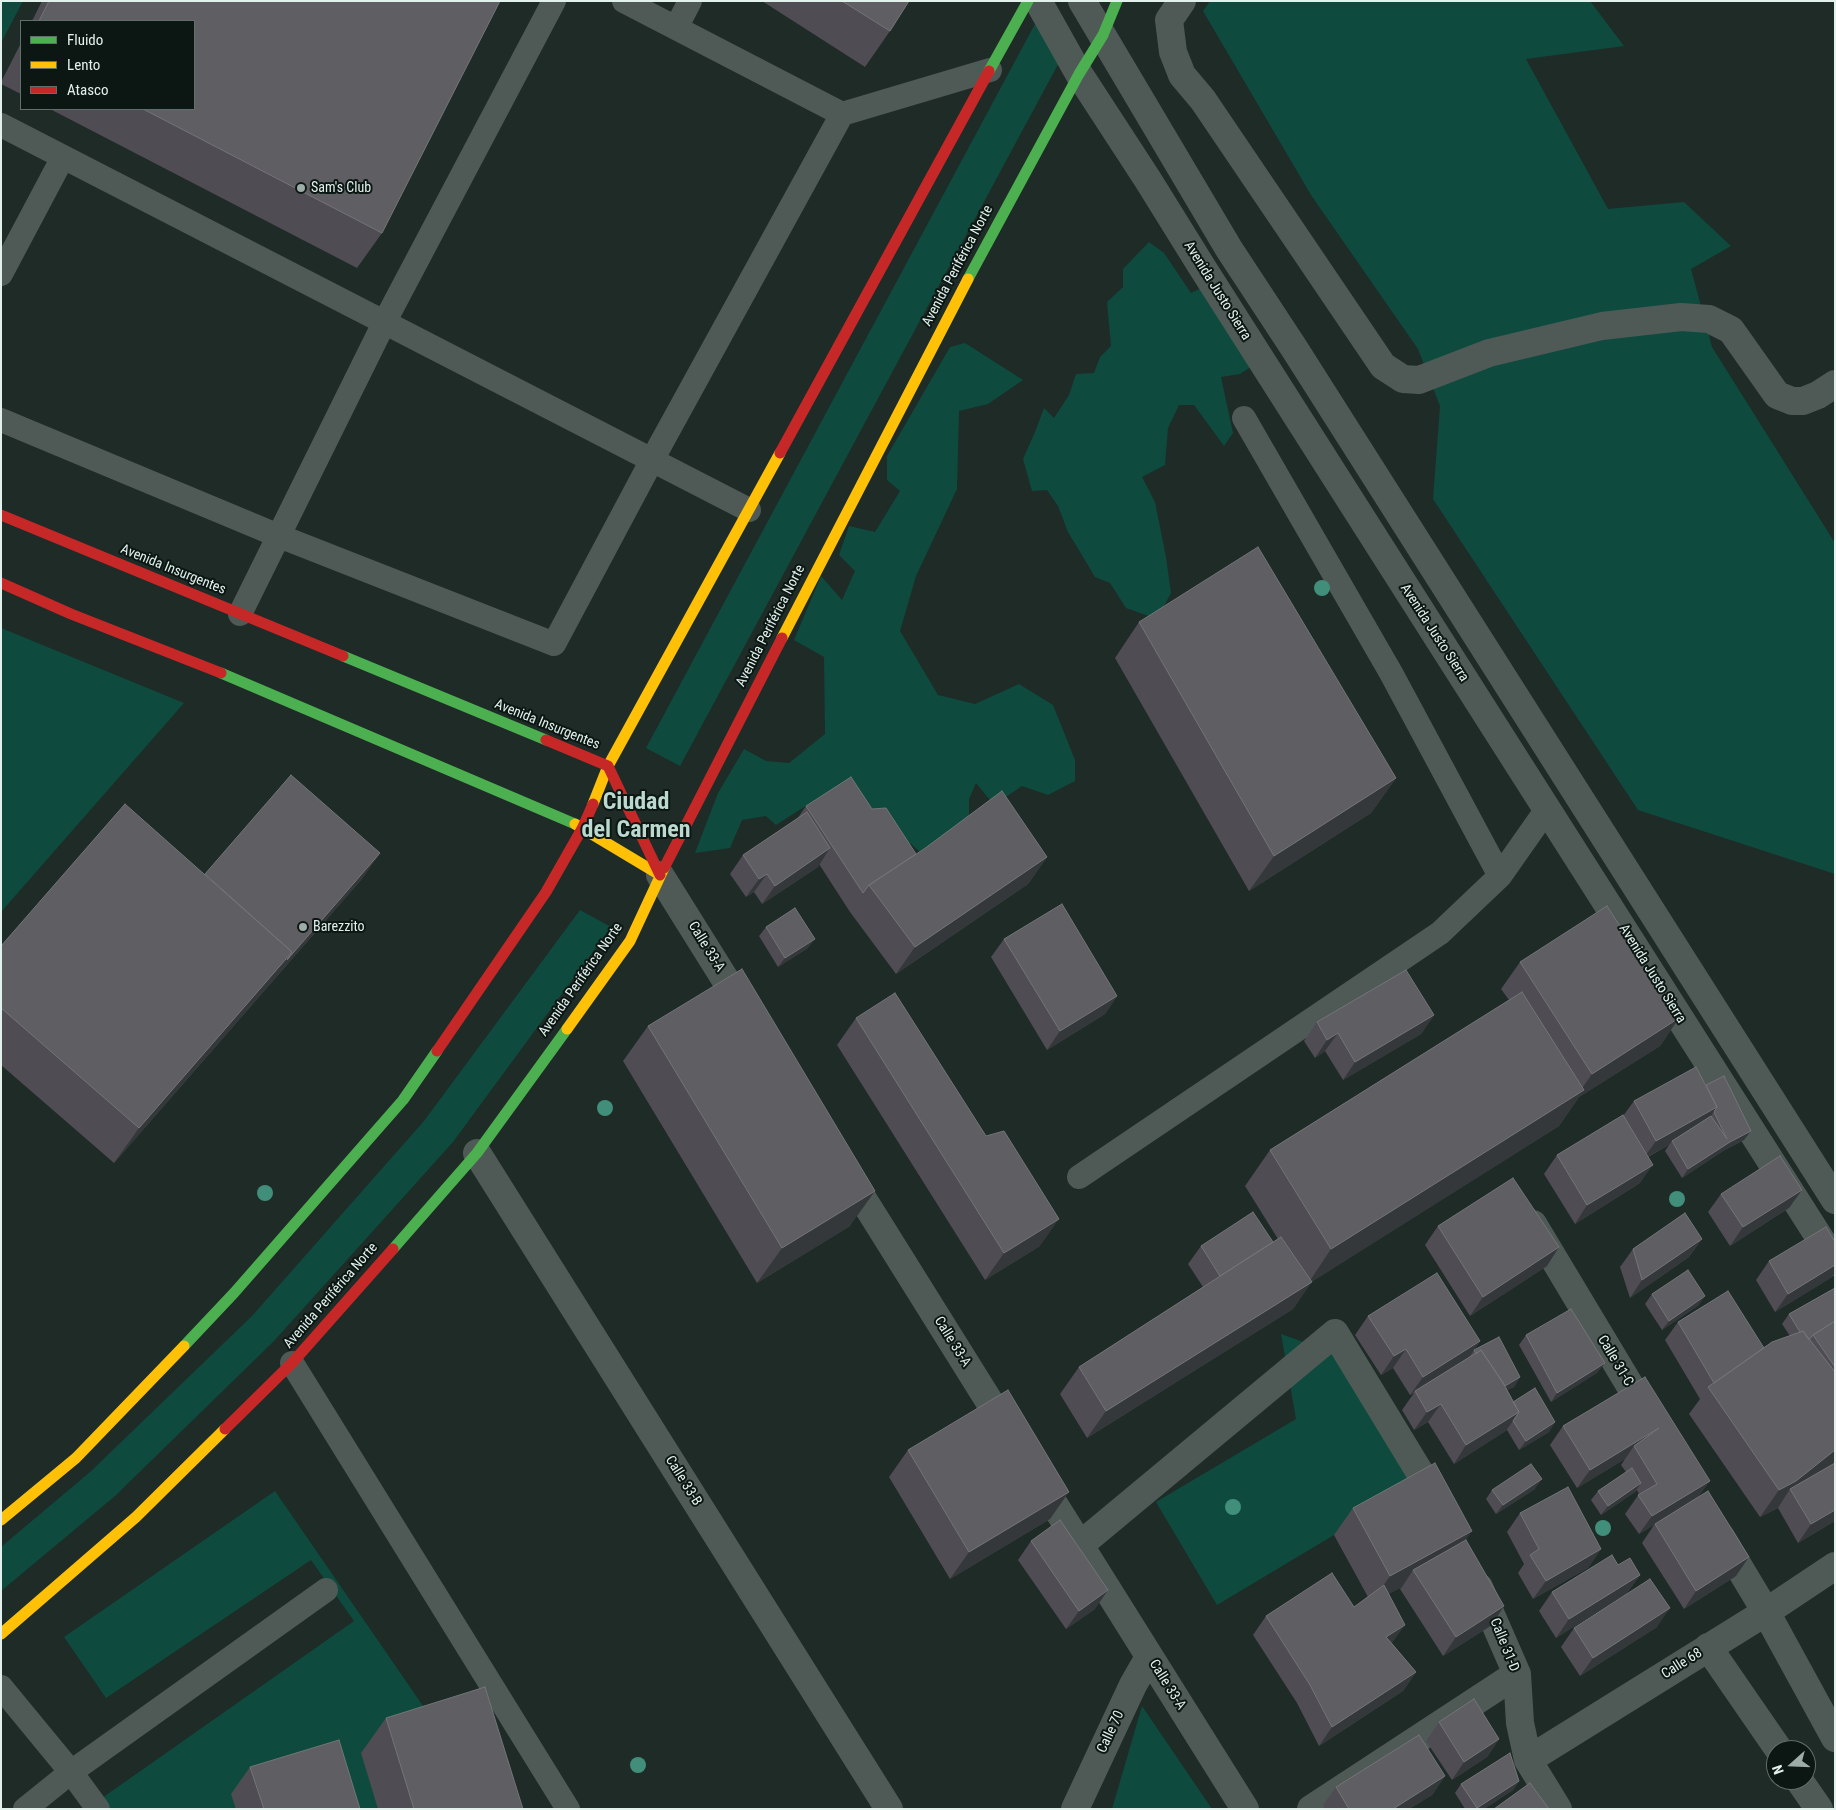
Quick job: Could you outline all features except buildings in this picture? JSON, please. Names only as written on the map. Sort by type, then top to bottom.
[{"type":"main road","points":[[1,1520],[76,1458],[234,1293],[403,1100],[546,892],[583,828],[608,766],[1028,1]]},
{"type":"main road","name":"Avenida Periférica Norte","points":[[1,1634],[136,1517],[292,1363],[477,1154],[630,941],[660,874],[936,339],[1079,74],[1103,35],[1117,1]]},
{"type":"main road","name":"Avenida Insurgentes","points":[[1,515],[608,766],[660,874]]},
{"type":"main road","points":[[1,583],[71,614],[214,670],[583,828],[660,874]]},
{"type":"street","name":"Avenida Justo Sierra","points":[[1038,1],[1079,74],[1835,1262]]},
{"type":"street","points":[[1082,1],[1229,249],[1835,1200]]},
{"type":"street","points":[[1182,1],[1169,20],[1173,52],[1182,75],[1203,100],[1383,366],[1403,379],[1419,380],[1489,353],[1602,326],[1681,317],[1709,319],[1731,330],[1777,395],[1792,401],[1803,401],[1818,395],[1835,384]]},
{"type":"street","name":"Calle 33-A","points":[[660,874],[760,1034]]},
{"type":"street","name":"Calle 33-A","points":[[833,1151],[1245,1809]]},
{"type":"street","name":"Calle 33-B","points":[[477,1154],[889,1809]]},
{"type":"street","name":"Calle 31-C","points":[[1519,1201],[1663,1441]]},
{"type":"street","points":[[1080,1545],[1335,1332],[1450,1523]]},
{"type":"street","points":[[1709,1518],[1766,1612],[1835,1738]]},
{"type":"street","name":"Calle 68","points":[[1528,1760],[1766,1612],[1835,1566]]},
{"type":"street","name":"Calle 31-D","points":[[1471,1567],[1517,1674],[1520,1723],[1528,1760],[1558,1809]]},
{"type":"street","points":[[1708,1647],[1772,1740]]},
{"type":"street","name":"Calle 70","points":[[1075,1809],[1133,1685],[1149,1657]]},
{"type":"street","points":[[1311,1809],[1517,1674]]},
{"type":"street","points":[[1806,1790],[1819,1809]]},
{"type":"lane","points":[[240,614],[384,323],[554,1]]},
{"type":"lane","points":[[624,1],[842,114],[990,70]]},
{"type":"lane","points":[[676,28],[690,1]]},
{"type":"lane","points":[[1,420],[279,536],[554,644],[652,460],[842,114]]},
{"type":"lane","points":[[1,125],[749,510]]},
{"type":"lane","points":[[1,274],[63,157]]},
{"type":"lane","points":[[1244,418],[1391,673],[1500,876]]},
{"type":"lane","points":[[1079,1177],[1440,933],[1500,876],[1547,809]]},
{"type":"lane","points":[[292,1363],[568,1809]]},
{"type":"lane","points":[[25,1809],[71,1772],[326,1590]]},
{"type":"lane","points":[[1,1687],[71,1772],[98,1809]]},
{"type":"green space","points":[[1,1],[23,1],[1,43]]},
{"type":"green space","points":[[1210,1],[1590,1],[1624,46],[1526,59],[1608,209],[1684,202],[1731,246],[1691,269],[1712,347],[1835,543],[1835,874],[1638,810],[1433,499],[1440,406],[1418,349],[1311,195],[1203,11]]},
{"type":"green space","points":[[1035,24],[1062,57],[680,766],[646,748]]},
{"type":"green space","points":[[1149,242],[1164,253],[1191,293],[1201,288],[1251,367],[1240,374],[1221,377],[1233,433],[1224,446],[1194,405],[1179,405],[1168,428],[1165,465],[1142,477],[1155,502],[1171,593],[1157,619],[1126,608],[1110,583],[1095,577],[1068,532],[1058,506],[1047,490],[1032,491],[1023,459],[1044,408],[1054,418],[1069,395],[1076,374],[1094,373],[1100,357],[1111,346],[1107,302],[1123,287],[1123,269]]},
{"type":"green space","points":[[965,343],[1023,380],[988,404],[959,411],[957,489],[916,576],[900,631],[938,695],[975,704],[1019,684],[1053,705],[1075,760],[1075,781],[1048,795],[1022,786],[994,805],[976,783],[969,799],[969,818],[920,852],[910,843],[884,847],[815,800],[776,825],[766,816],[742,820],[730,848],[695,853],[718,793],[744,749],[766,761],[789,763],[825,734],[824,657],[794,640],[821,576],[842,600],[855,571],[839,555],[849,526],[875,532],[900,491],[887,480],[887,456],[950,347]]},
{"type":"green space","points":[[1,628],[184,703],[1,912]]},
{"type":"green space","points":[[580,910],[611,927],[453,1142],[274,1341],[115,1496],[1,1591],[1,1547],[90,1472],[252,1316],[424,1121]]},
{"type":"green space","points":[[1281,1334],[1340,1355],[1416,1490],[1334,1535],[1217,1605],[1156,1502],[1296,1419]]},
{"type":"green space","points":[[275,1491],[494,1809],[111,1809],[102,1798],[354,1621],[311,1560],[106,1698],[64,1637]]},
{"type":"green space","points":[[1142,1706],[1212,1809],[1112,1809]]},
{"type":"traffic: fast","points":[[989,71],[1028,1]]},
{"type":"traffic: fast","points":[[968,279],[1079,74],[1103,35],[1117,1]]},
{"type":"traffic: fast","points":[[343,656],[546,740]]},
{"type":"traffic: fast","points":[[221,673],[575,824]]},
{"type":"traffic: fast","points":[[393,1249],[477,1153],[567,1029]]},
{"type":"traffic: fast","points":[[184,1346],[234,1293],[403,1100],[437,1051]]},
{"type":"traffic: slow","points":[[782,638],[968,279]]},
{"type":"traffic: slow","points":[[593,804],[608,766],[780,453]]},
{"type":"traffic: slow","points":[[575,824],[660,875]]},
{"type":"traffic: slow","points":[[567,1029],[630,941],[664,868]]},
{"type":"traffic: slow","points":[[1,1520],[76,1458],[184,1346]]},
{"type":"traffic: slow","points":[[1,1634],[136,1517],[225,1429]]},
{"type":"traffic: jam","points":[[780,453],[989,71]]},
{"type":"traffic: jam","points":[[1,515],[343,656]]},
{"type":"traffic: jam","points":[[1,583],[71,614],[221,673]]},
{"type":"traffic: jam","points":[[664,868],[782,638]]},
{"type":"traffic: jam","points":[[546,740],[608,766],[660,875]]},
{"type":"traffic: jam","points":[[437,1051],[546,892],[583,827],[593,804]]},
{"type":"traffic: jam","points":[[225,1429],[292,1363],[393,1249]]},
{"type":"place","name":"Sam's Club","points":[[301,188]]},
{"type":"place","name":"Barezzito","points":[[303,927]]},
{"type":"district","name":"Ciudad del Carmen","points":[[636,817]]}]
